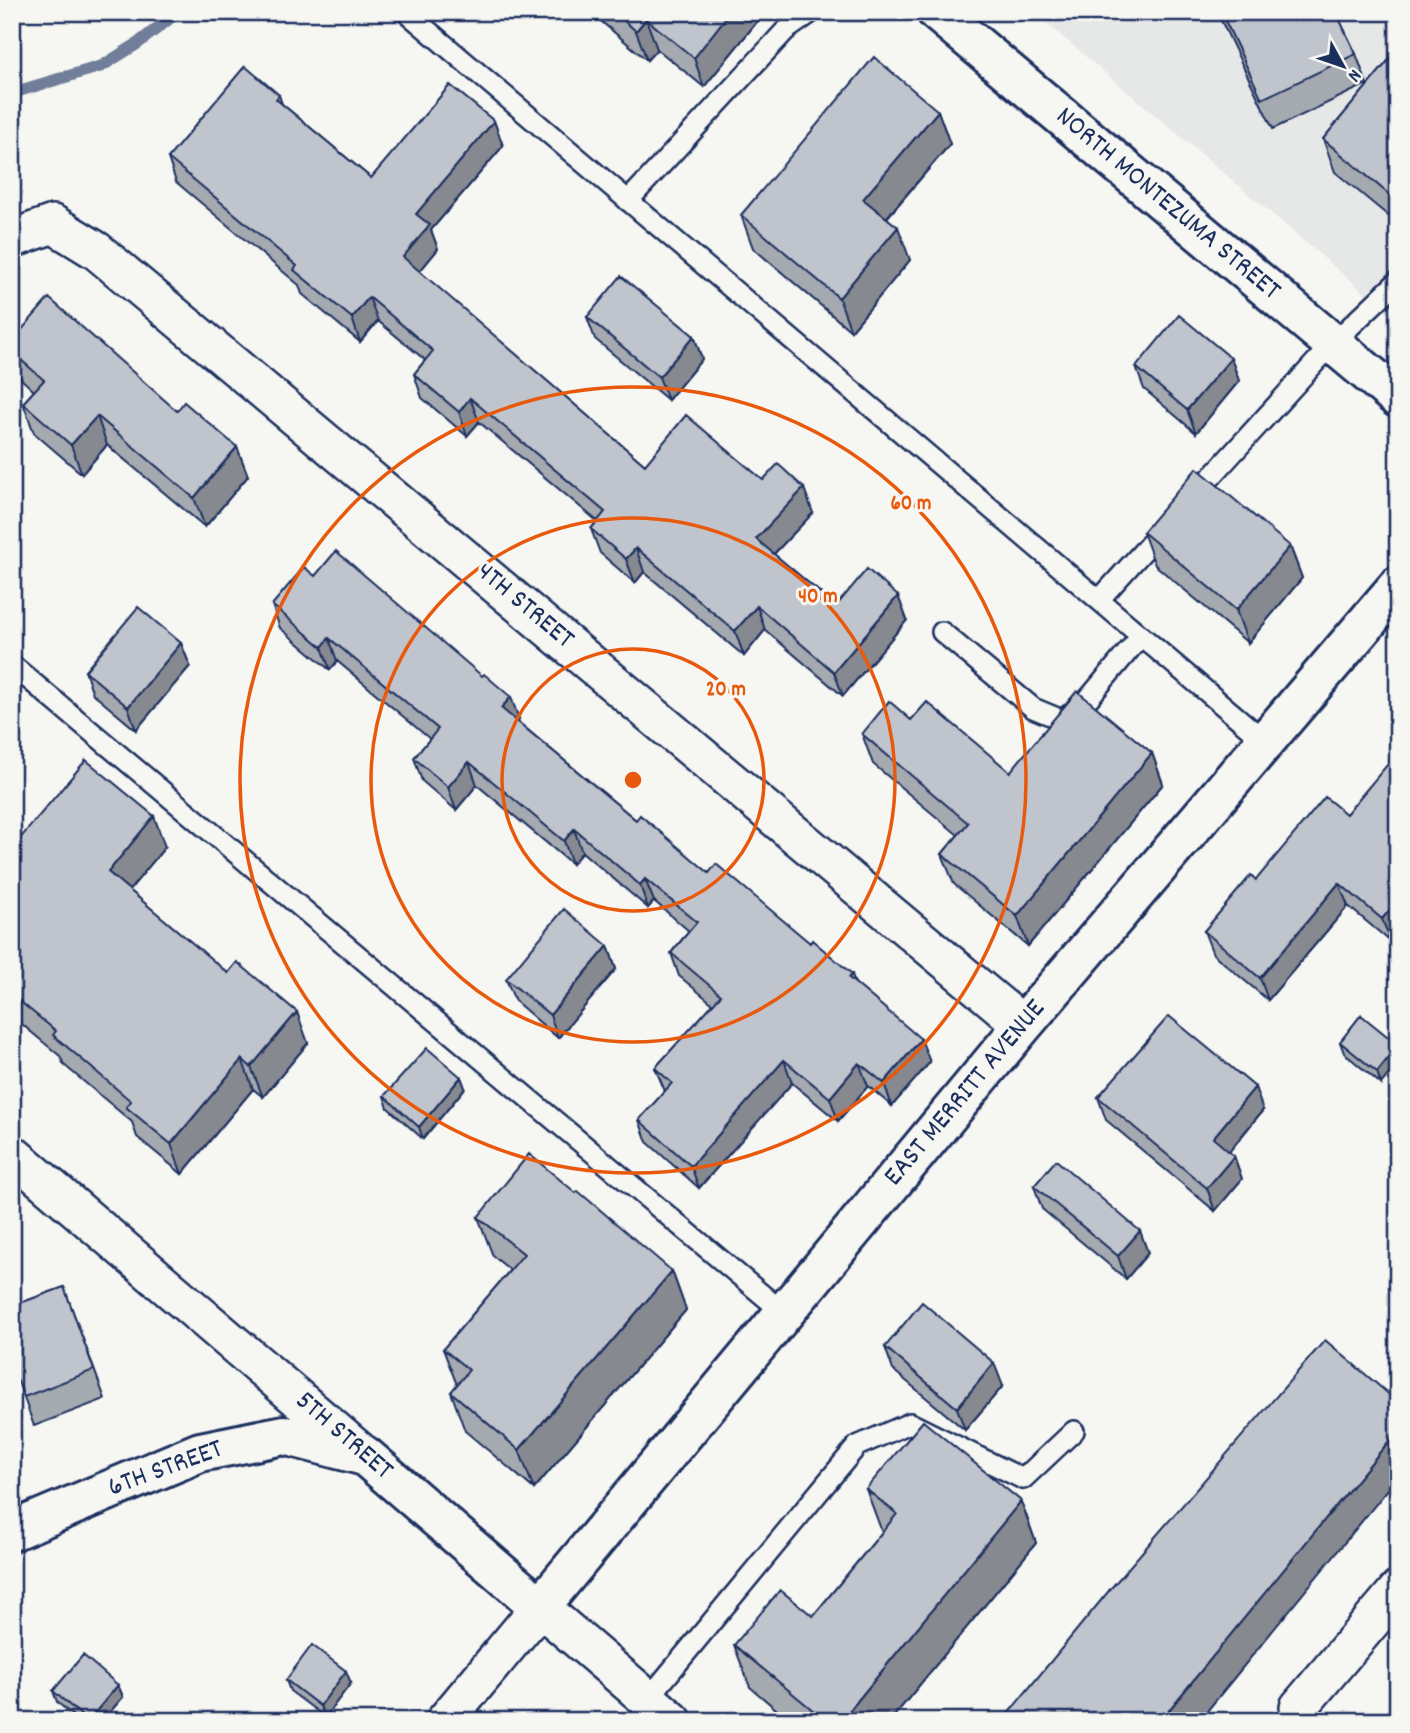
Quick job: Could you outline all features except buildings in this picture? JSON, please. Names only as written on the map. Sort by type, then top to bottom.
[{"type":"street","name":"NORTH MONTEZUMA STREET","points":[[937,12],[1398,398]]},
{"type":"street","name":"4TH STREET","points":[[12,239],[52,224],[97,251],[1023,1025]]},
{"type":"street","name":"EAST MERRITT AVENUE","points":[[540,1607],[1023,1025],[1398,586]]},
{"type":"street","name":"5TH STREET","points":[[12,1154],[661,1710]]},
{"type":"street","name":"6TH STREET","points":[[12,1531],[200,1452],[284,1435],[365,1456]]},
{"type":"street","points":[[1299,1707],[1398,1590]]},
{"type":"street","points":[[445,1721],[540,1607]]},
{"type":"lane","points":[[406,12],[1266,742]]},
{"type":"lane","points":[[628,201],[785,31],[812,12]]},
{"type":"lane","points":[[1099,600],[1333,343],[1398,281]]},
{"type":"lane","points":[[942,632],[1033,708],[1062,720],[1083,705],[1141,636]]},
{"type":"lane","points":[[12,665],[784,1313]]},
{"type":"lane","points":[[661,1710],[857,1446],[910,1423],[1023,1479],[1074,1431]]},
{"type":"shaded area","points":[[1033,12],[1398,12],[1398,321],[1270,212]]},
{"type":"waterway","points":[[12,93],[102,66],[137,44],[178,12]]}]
